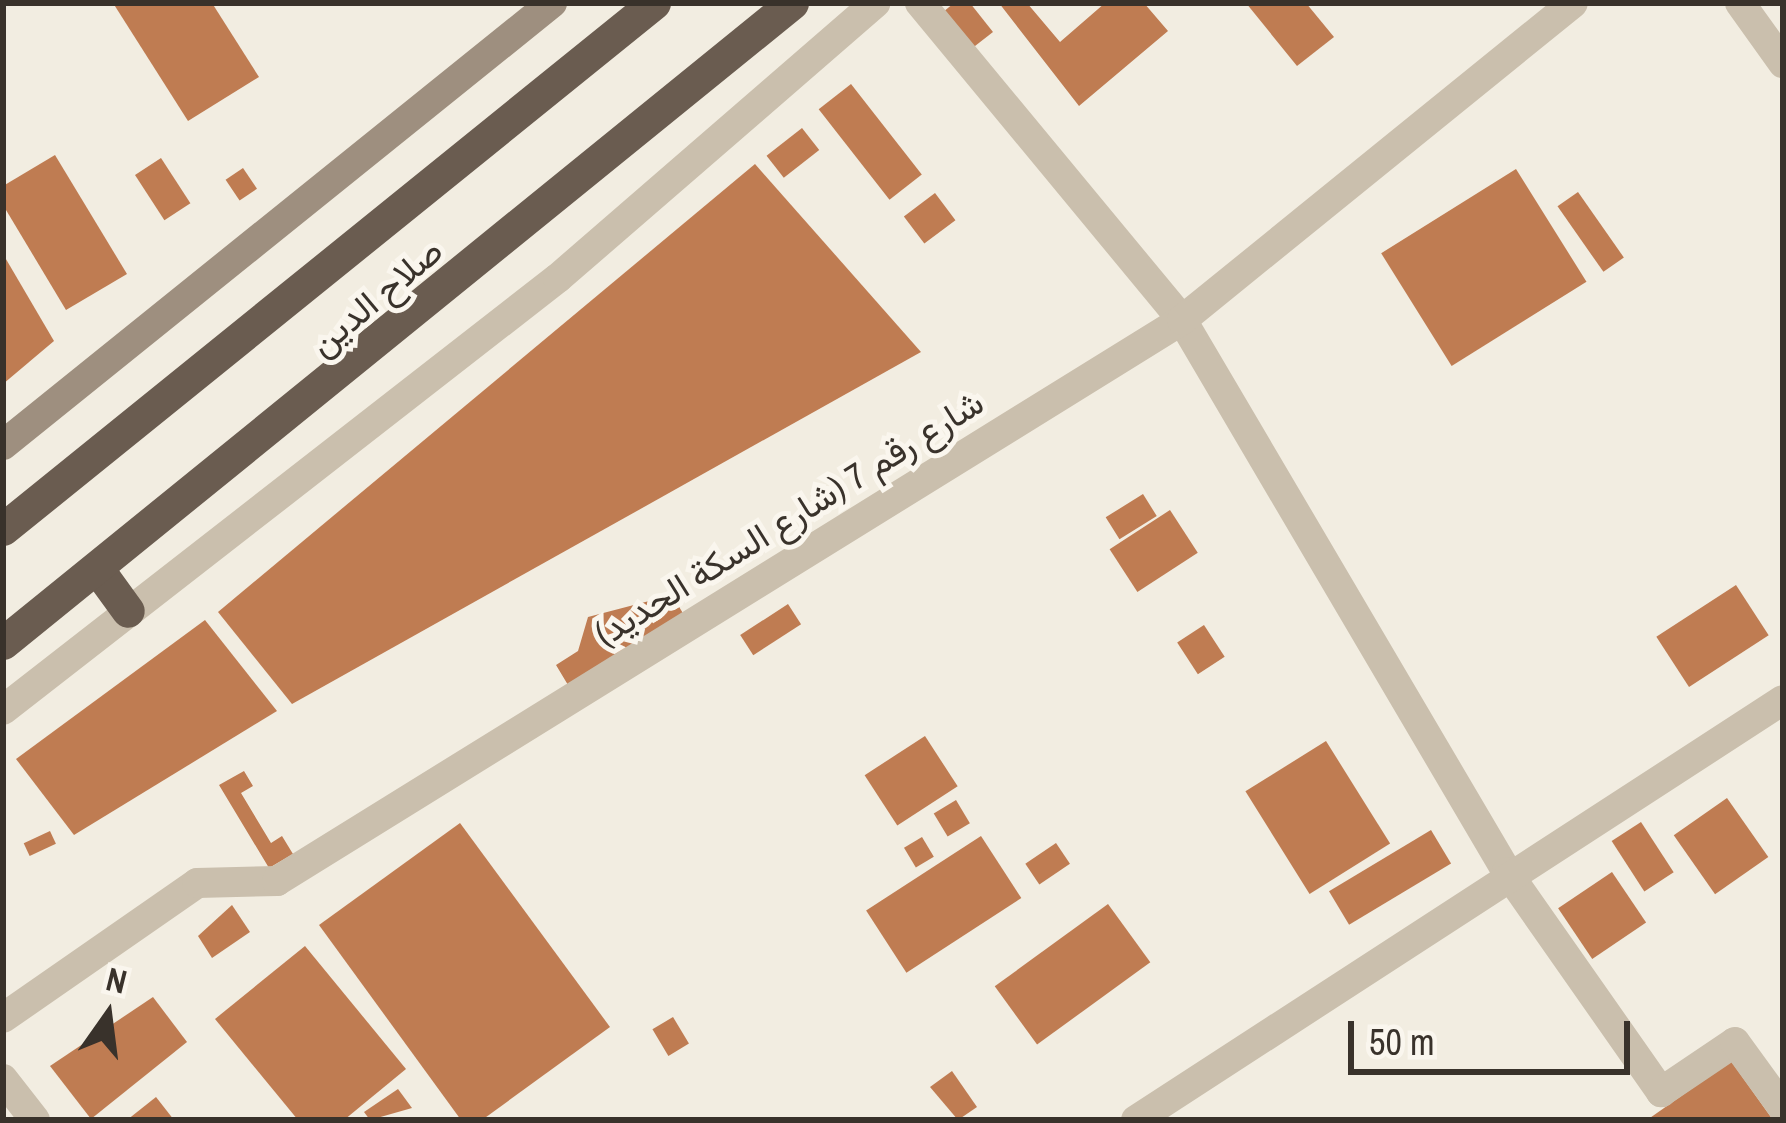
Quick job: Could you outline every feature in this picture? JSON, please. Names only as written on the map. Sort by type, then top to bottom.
[{"type":"highway","name":"صلاح الدين","points":[[3,529],[654,3]]},
{"type":"highway","name":"صلاح الدين","points":[[3,644],[99,571],[792,3]]},
{"type":"highway","points":[[99,571],[128,611]]},
{"type":"main road","points":[[3,445],[551,3]]},
{"type":"street","points":[[3,710],[557,278],[875,3]]},
{"type":"street","points":[[920,3],[1182,320],[1508,872],[1660,1092],[1735,1042],[1783,1108]]},
{"type":"street","name":"شارع رقم 7 (شارع السكة الحديد)","points":[[3,1018],[197,883],[277,881],[1182,320],[1573,3]]},
{"type":"street","points":[[1740,3],[1783,63]]},
{"type":"street","points":[[1136,1120],[1508,872],[1783,700]]},
{"type":"street","points":[[3,1079],[35,1120]]},
{"type":"building","points":[[113,3],[212,3],[259,77],[188,121]]},
{"type":"building","points":[[954,3],[970,3],[993,32],[966,53],[937,17]]},
{"type":"building","points":[[999,3],[1027,3],[1060,42],[1105,3],[1144,3],[1168,31],[1079,106]]},
{"type":"building","points":[[1246,3],[1306,3],[1334,37],[1297,66]]},
{"type":"building","points":[[851,84],[922,175],[889,200],[819,109]]},
{"type":"building","points":[[802,128],[819,150],[784,178],[767,156]]},
{"type":"building","points":[[55,155],[127,274],[66,310],[3,205],[3,186]]},
{"type":"building","points":[[161,158],[190,203],[164,220],[135,175]]},
{"type":"building","points":[[755,164],[921,352],[292,704],[218,612]]},
{"type":"building","points":[[243,168],[257,189],[240,200],[226,180]]},
{"type":"building","points":[[1516,169],[1586,282],[1452,366],[1381,253]]},
{"type":"building","points":[[1578,192],[1624,258],[1603,272],[1558,206]]},
{"type":"building","points":[[935,193],[955,220],[924,244],[904,216]]},
{"type":"building","points":[[3,254],[54,341],[3,384]]},
{"type":"building","points":[[1143,494],[1157,516],[1119,539],[1106,517]]},
{"type":"building","points":[[1170,510],[1198,553],[1137,592],[1110,549]]},
{"type":"building","points":[[1736,585],[1769,635],[1689,687],[1656,637]]},
{"type":"building","points":[[672,595],[687,620],[571,690],[556,665],[578,651],[588,617]]},
{"type":"building","points":[[788,604],[801,624],[753,655],[740,635]]},
{"type":"building","points":[[205,620],[277,711],[74,835],[16,759]]},
{"type":"building","points":[[1204,625],[1225,657],[1198,674],[1177,642]]},
{"type":"building","points":[[925,736],[958,786],[897,826],[865,775]]},
{"type":"building","points":[[1326,741],[1390,844],[1310,894],[1245,791]]},
{"type":"building","points":[[244,771],[253,786],[241,793],[271,843],[282,836],[293,854],[269,868],[219,785]]},
{"type":"building","points":[[1727,798],[1768,857],[1715,894],[1674,835]]},
{"type":"building","points":[[956,800],[970,823],[948,837],[934,813]]},
{"type":"building","points":[[1641,822],[1674,872],[1644,891],[1612,841]]},
{"type":"building","points":[[460,823],[610,1027],[482,1120],[461,1120],[319,925]]},
{"type":"building","points":[[1431,830],[1451,863],[1349,925],[1329,891]]},
{"type":"building","points":[[50,831],[56,844],[30,856],[24,843]]},
{"type":"building","points":[[981,836],[1021,898],[906,973],[866,911]]},
{"type":"building","points":[[922,837],[934,857],[916,868],[904,848]]},
{"type":"building","points":[[1056,843],[1070,864],[1039,884],[1025,864]]},
{"type":"building","points":[[1612,872],[1646,923],[1592,959],[1558,908]]},
{"type":"building","points":[[1108,904],[1150,962],[1037,1045],[995,986]]},
{"type":"building","points":[[232,905],[250,932],[212,958],[198,936]]},
{"type":"building","points":[[305,946],[406,1069],[344,1120],[298,1120],[215,1019]]},
{"type":"building","points":[[153,997],[187,1042],[91,1119],[50,1066]]},
{"type":"building","points":[[673,1017],[689,1044],[668,1056],[652,1029]]},
{"type":"building","points":[[1731,1061],[1773,1120],[1647,1120]]},
{"type":"building","points":[[952,1071],[977,1107],[958,1120],[930,1087]]},
{"type":"building","points":[[398,1089],[412,1108],[370,1120],[364,1112]]},
{"type":"building","points":[[156,1097],[174,1120],[127,1120]]}]
